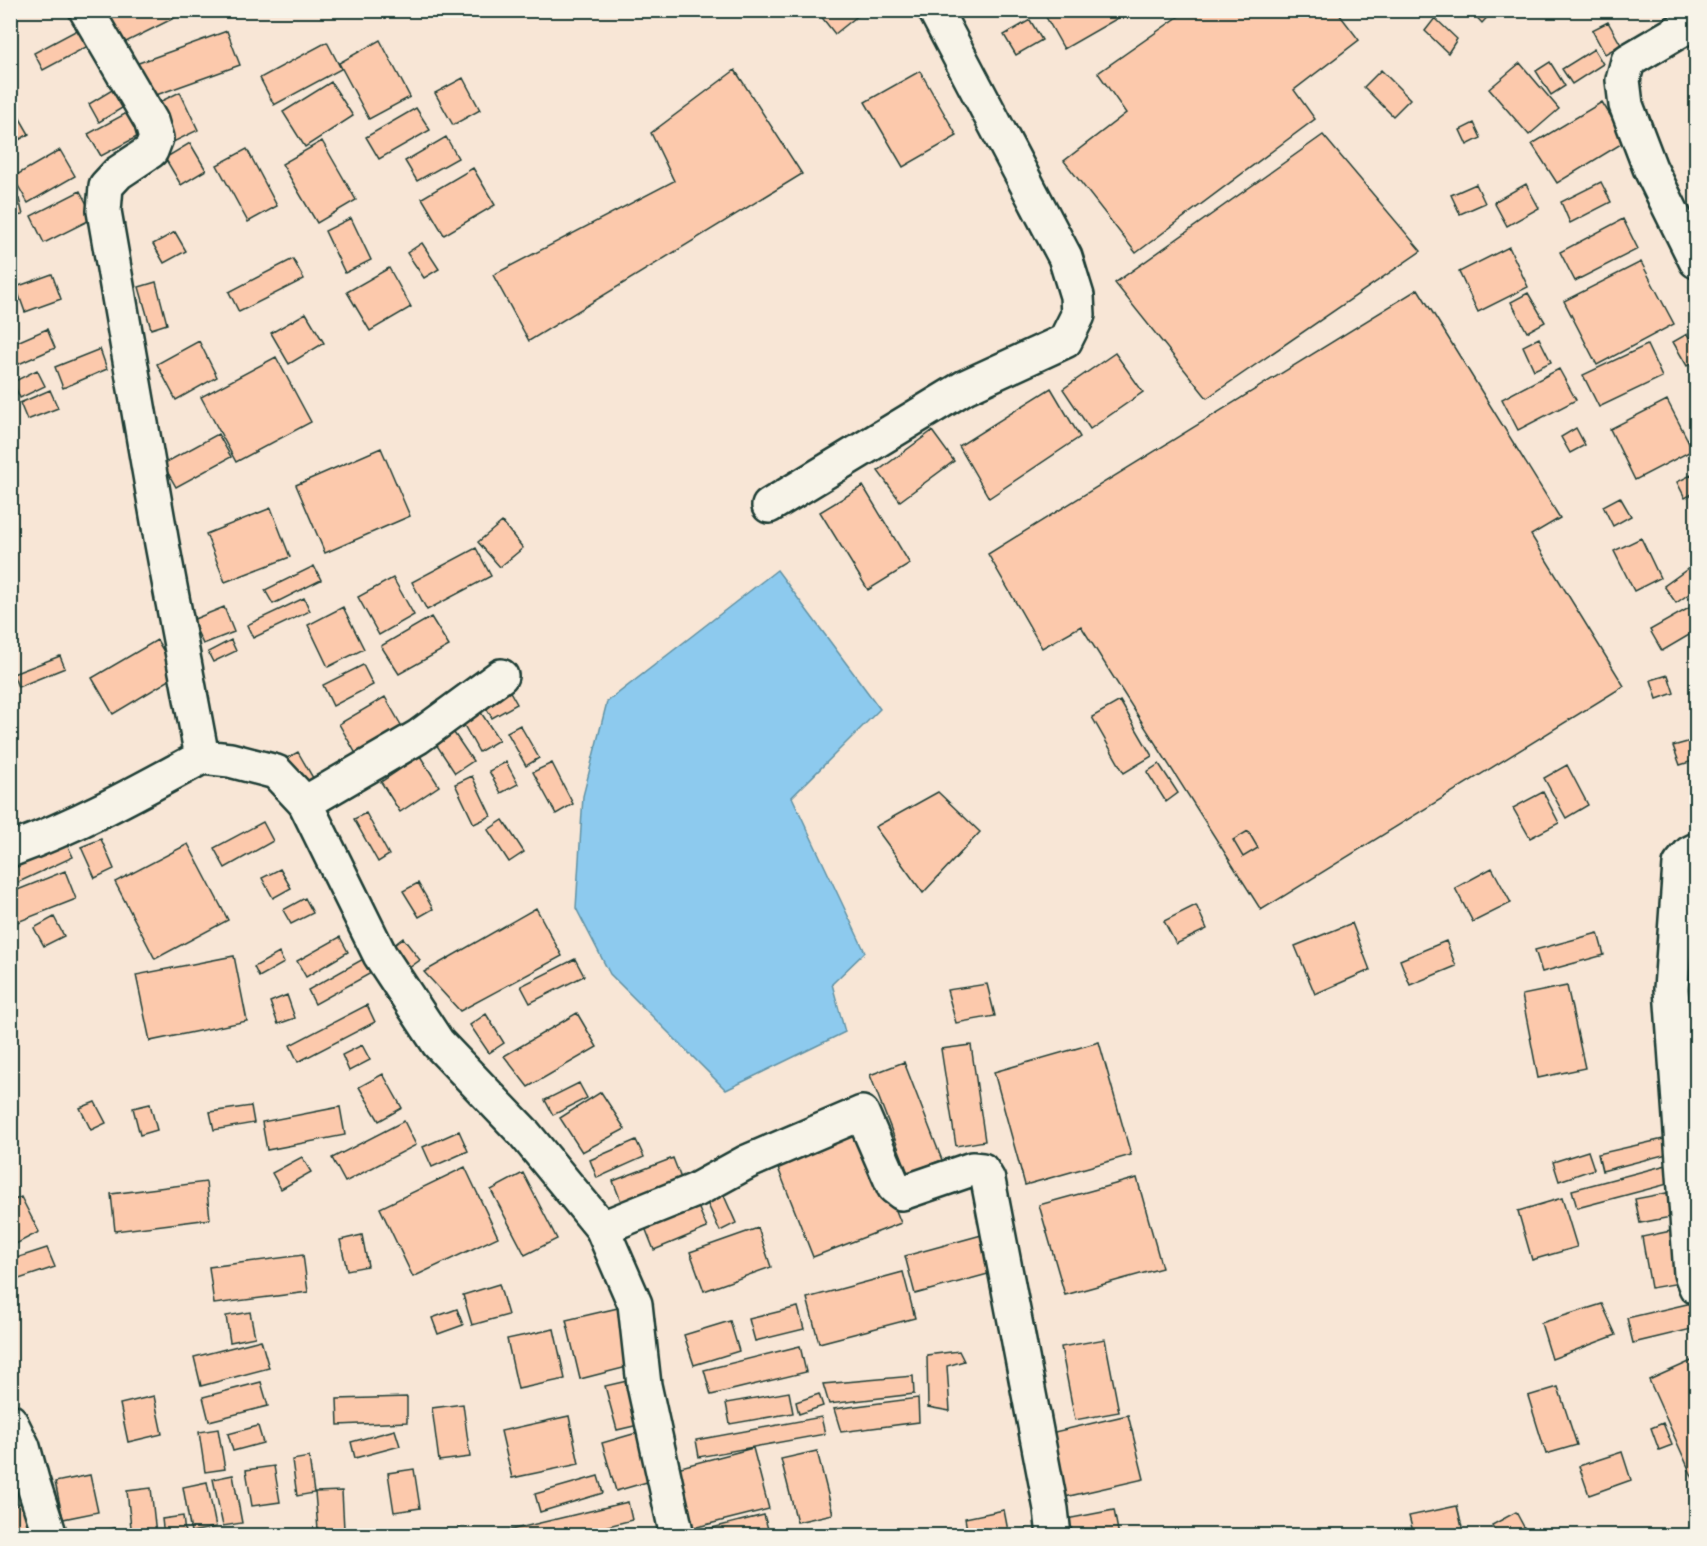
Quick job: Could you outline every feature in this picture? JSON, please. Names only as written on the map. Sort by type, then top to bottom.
[{"type":"street","points":[[86,10],[151,121],[156,138],[151,151],[118,173],[105,186],[104,211],[202,757]]},
{"type":"street","points":[[769,506],[965,387],[1065,341],[1078,315],[1077,296],[1065,256],[935,10]]},
{"type":"street","points":[[1696,21],[1628,61],[1623,80],[1626,105],[1650,168],[1696,261]]},
{"type":"street","points":[[305,803],[418,737],[501,676]]},
{"type":"street","points":[[10,850],[38,840],[134,795],[202,757],[230,760],[276,772],[305,803],[380,955],[438,1043],[524,1133],[602,1228],[635,1304],[644,1385],[677,1536]]},
{"type":"street","points":[[1696,850],[1690,853],[1680,865],[1671,989],[1691,1274],[1696,1287]]},
{"type":"street","points":[[602,1228],[696,1190],[747,1162],[862,1113],[894,1187],[902,1193],[972,1169],[982,1170],[988,1180],[1054,1536]]},
{"type":"street","points":[[10,1421],[23,1447],[50,1536]]},
{"type":"water","points":[[777,570],[880,709],[792,797],[865,952],[832,984],[845,1032],[726,1090],[610,974],[576,908],[583,796],[607,702]]},
{"type":"building","points":[[101,10],[190,10],[118,46]]},
{"type":"building","points":[[816,10],[865,10],[835,34]]},
{"type":"building","points":[[1042,10],[1132,10],[1064,49]]},
{"type":"building","points":[[1188,10],[1336,10],[1359,40],[1294,90],[1315,119],[1136,253],[1064,161],[1126,113],[1098,73]]},
{"type":"building","points":[[1470,10],[1494,10],[1482,23]]},
{"type":"building","points":[[1435,18],[1457,39],[1448,53],[1425,31]]},
{"type":"building","points":[[1030,20],[1042,40],[1016,55],[1004,35]]},
{"type":"building","points":[[1608,22],[1621,45],[1605,54],[1592,30]]},
{"type":"building","points":[[79,29],[88,46],[43,70],[34,53]]},
{"type":"building","points":[[227,31],[240,65],[145,99],[133,65]]},
{"type":"building","points":[[380,40],[410,97],[369,119],[339,63]]},
{"type":"building","points":[[327,42],[341,69],[274,105],[260,78]]},
{"type":"building","points":[[1594,49],[1603,64],[1572,84],[1562,69]]},
{"type":"building","points":[[1550,62],[1565,86],[1551,95],[1536,71]]},
{"type":"building","points":[[1520,63],[1559,109],[1529,135],[1489,89]]},
{"type":"building","points":[[735,70],[802,174],[529,341],[493,275],[674,181],[651,133]]},
{"type":"building","points":[[1381,70],[1410,99],[1393,116],[1364,87]]},
{"type":"building","points":[[920,71],[957,136],[903,167],[865,102]]},
{"type":"building","points":[[463,78],[480,110],[453,125],[435,93]]},
{"type":"building","points":[[331,82],[353,116],[305,147],[283,112]]},
{"type":"building","points":[[117,87],[127,105],[99,122],[89,104]]},
{"type":"building","points":[[180,92],[198,130],[167,145],[149,107]]},
{"type":"building","points":[[1602,102],[1626,141],[1557,183],[1532,144]]},
{"type":"building","points":[[11,103],[29,134],[12,144],[10,142]]},
{"type":"building","points":[[136,108],[148,131],[101,156],[88,134]]},
{"type":"building","points":[[416,108],[430,130],[379,159],[366,137]]},
{"type":"building","points":[[1474,123],[1481,138],[1467,145],[1460,130]]},
{"type":"building","points":[[1323,135],[1421,251],[1207,398],[1115,283]]},
{"type":"building","points":[[446,137],[458,158],[417,181],[405,161]]},
{"type":"building","points":[[322,141],[356,200],[317,223],[282,164]]},
{"type":"building","points":[[190,143],[206,170],[181,185],[165,158]]},
{"type":"building","points":[[247,149],[277,206],[248,222],[217,165]]},
{"type":"building","points":[[60,150],[75,176],[28,203],[13,177]]},
{"type":"building","points":[[473,168],[495,205],[444,235],[422,198]]},
{"type":"building","points":[[1601,182],[1611,202],[1570,223],[1561,202]]},
{"type":"building","points":[[1476,184],[1485,203],[1460,214],[1451,195]]},
{"type":"building","points":[[1526,184],[1539,208],[1507,226],[1494,202]]},
{"type":"building","points":[[80,191],[94,218],[44,243],[31,216]]},
{"type":"building","points":[[19,199],[23,215],[10,217],[10,201]]},
{"type":"building","points":[[351,218],[371,260],[345,273],[325,231]]},
{"type":"building","points":[[1623,219],[1638,249],[1575,281],[1560,252]]},
{"type":"building","points":[[175,232],[186,251],[164,263],[153,244]]},
{"type":"building","points":[[422,243],[439,269],[424,278],[407,253]]},
{"type":"building","points":[[1509,247],[1528,287],[1478,312],[1459,272]]},
{"type":"building","points":[[293,259],[304,279],[239,312],[229,292]]},
{"type":"building","points":[[1641,262],[1674,324],[1597,365],[1564,301]]},
{"type":"building","points":[[389,268],[411,307],[370,331],[347,292]]},
{"type":"building","points":[[52,274],[61,299],[25,312],[16,287]]},
{"type":"building","points":[[156,282],[167,324],[151,329],[139,287]]},
{"type":"building","points":[[1418,289],[1560,518],[1531,535],[1624,686],[1261,910],[1081,626],[1042,648],[988,554]]},
{"type":"building","points":[[1528,293],[1545,322],[1527,332],[1511,302]]},
{"type":"building","points":[[306,313],[324,343],[289,364],[271,333]]},
{"type":"building","points":[[47,329],[55,348],[12,367],[10,345]]},
{"type":"building","points":[[1687,334],[1696,350],[1696,361],[1687,366],[1673,342]]},
{"type":"building","points":[[1539,338],[1551,362],[1534,370],[1523,346]]},
{"type":"building","points":[[199,341],[217,377],[176,400],[157,364]]},
{"type":"building","points":[[1647,345],[1662,377],[1599,407],[1583,375]]},
{"type":"building","points":[[100,349],[107,369],[63,388],[55,367]]},
{"type":"building","points":[[1115,353],[1143,392],[1090,429],[1063,389]]},
{"type":"building","points":[[276,357],[311,422],[236,462],[201,397]]},
{"type":"building","points":[[1559,369],[1576,400],[1518,430],[1502,399]]},
{"type":"building","points":[[37,370],[45,386],[20,398],[13,382]]},
{"type":"building","points":[[1051,388],[1080,437],[989,498],[959,446]]},
{"type":"building","points":[[50,390],[58,408],[27,420],[20,403]]},
{"type":"building","points":[[1667,400],[1693,450],[1635,480],[1610,429]]},
{"type":"building","points":[[1576,428],[1585,445],[1570,453],[1561,437]]},
{"type":"building","points":[[932,431],[954,461],[900,501],[878,471]]},
{"type":"building","points":[[218,434],[231,457],[176,487],[163,464]]},
{"type":"building","points":[[381,448],[410,516],[325,553],[296,485]]},
{"type":"building","points":[[1691,475],[1696,485],[1696,492],[1685,498],[1677,482]]},
{"type":"building","points":[[863,486],[910,564],[868,590],[820,512]]},
{"type":"building","points":[[1620,497],[1631,516],[1613,526],[1603,506]]},
{"type":"building","points":[[271,508],[290,557],[225,582],[206,534]]},
{"type":"building","points":[[502,522],[523,548],[500,567],[478,542]]},
{"type":"building","points":[[1641,538],[1660,578],[1634,591],[1614,551]]},
{"type":"building","points":[[476,548],[491,576],[427,610],[412,582]]},
{"type":"building","points":[[1696,563],[1696,589],[1676,603],[1664,586]]},
{"type":"building","points":[[314,566],[321,580],[273,604],[265,590]]},
{"type":"building","points":[[393,578],[414,615],[379,635],[358,597]]},
{"type":"building","points":[[304,598],[310,611],[253,638],[247,625]]},
{"type":"building","points":[[1696,604],[1696,631],[1662,651],[1650,630]]},
{"type":"building","points":[[224,607],[234,632],[203,644],[192,620]]},
{"type":"building","points":[[343,607],[364,649],[328,667],[308,625]]},
{"type":"building","points":[[431,617],[449,646],[399,674],[381,646]]},
{"type":"building","points":[[157,640],[178,675],[113,714],[92,678]]},
{"type":"building","points":[[231,640],[236,651],[213,662],[208,652]]},
{"type":"building","points":[[60,656],[65,668],[18,687],[13,674]]},
{"type":"building","points":[[363,665],[373,685],[333,706],[323,685]]},
{"type":"building","points":[[1668,675],[1674,693],[1657,699],[1651,680]]},
{"type":"building","points":[[508,688],[517,704],[492,718],[483,702]]},
{"type":"building","points":[[385,697],[405,732],[359,759],[339,724]]},
{"type":"building","points":[[1120,701],[1152,756],[1124,773],[1092,717]]},
{"type":"building","points":[[478,708],[499,740],[479,752],[460,718]]},
{"type":"building","points":[[520,725],[539,758],[526,766],[507,732]]},
{"type":"building","points":[[452,730],[473,761],[455,773],[434,741]]},
{"type":"building","points":[[1691,741],[1696,760],[1680,765],[1673,746]]},
{"type":"building","points":[[298,752],[317,785],[305,791],[287,758]]},
{"type":"building","points":[[420,756],[439,786],[400,812],[381,782]]},
{"type":"building","points":[[506,762],[518,784],[501,793],[489,771]]},
{"type":"building","points":[[552,763],[573,804],[556,814],[533,772]]},
{"type":"building","points":[[1159,764],[1178,793],[1166,802],[1147,772]]},
{"type":"building","points":[[1567,765],[1588,805],[1566,818],[1544,778]]},
{"type":"building","points":[[472,776],[491,816],[474,824],[455,784]]},
{"type":"building","points":[[938,792],[980,832],[923,893],[875,827]]},
{"type":"building","points":[[1543,792],[1559,823],[1530,838],[1513,808]]},
{"type":"building","points":[[366,813],[389,855],[378,862],[354,819]]},
{"type":"building","points":[[503,820],[524,852],[509,862],[488,830]]},
{"type":"building","points":[[263,822],[273,841],[225,868],[214,848]]},
{"type":"building","points":[[1248,831],[1258,848],[1243,857],[1233,840]]},
{"type":"building","points":[[62,834],[73,857],[10,886],[10,858]]},
{"type":"building","points":[[101,839],[114,869],[95,878],[81,847]]},
{"type":"building","points":[[188,844],[228,920],[155,959],[115,882]]},
{"type":"building","points":[[1492,868],[1511,903],[1473,922],[1455,888]]},
{"type":"building","points":[[280,869],[291,888],[273,898],[262,878]]},
{"type":"building","points":[[65,871],[76,899],[10,925],[10,893]]},
{"type":"building","points":[[418,883],[433,909],[419,917],[403,891]]},
{"type":"building","points":[[305,898],[313,913],[291,924],[283,910]]},
{"type":"building","points":[[1196,905],[1207,929],[1176,944],[1164,921]]},
{"type":"building","points":[[536,908],[562,956],[460,1011],[424,972]]},
{"type":"building","points":[[54,917],[64,936],[44,946],[34,928]]},
{"type":"building","points":[[1352,923],[1370,970],[1315,994],[1295,946]]},
{"type":"building","points":[[1598,933],[1604,955],[1542,972],[1535,950]]},
{"type":"building","points":[[340,937],[348,952],[306,977],[297,961]]},
{"type":"building","points":[[403,938],[420,960],[409,968],[393,946]]},
{"type":"building","points":[[1446,941],[1456,966],[1410,985],[1400,960]]},
{"type":"building","points":[[279,953],[284,963],[259,977],[254,967]]},
{"type":"building","points":[[234,956],[247,1021],[150,1041],[136,975]]},
{"type":"building","points":[[365,958],[373,972],[315,1004],[308,990]]},
{"type":"building","points":[[575,959],[584,976],[530,1003],[521,986]]},
{"type":"building","points":[[987,984],[995,1016],[956,1023],[947,990]]},
{"type":"building","points":[[1567,986],[1585,1068],[1538,1078],[1522,995]]},
{"type":"building","points":[[287,995],[295,1018],[278,1024],[270,1002]]},
{"type":"building","points":[[367,1005],[375,1022],[298,1062],[290,1045]]},
{"type":"building","points":[[577,1013],[597,1047],[528,1087],[504,1056]]},
{"type":"building","points":[[486,1014],[504,1043],[489,1053],[470,1025]]},
{"type":"building","points":[[1099,1042],[1131,1155],[1025,1185],[994,1072]]},
{"type":"building","points":[[362,1045],[370,1060],[349,1071],[342,1055]]},
{"type":"building","points":[[971,1045],[985,1141],[956,1146],[941,1049]]},
{"type":"building","points":[[904,1062],[942,1160],[908,1173],[870,1075]]},
{"type":"building","points":[[383,1074],[402,1108],[379,1121],[359,1087]]},
{"type":"building","points":[[579,1083],[587,1098],[553,1115],[545,1100]]},
{"type":"building","points":[[601,1092],[625,1129],[582,1152],[560,1118]]},
{"type":"building","points":[[95,1102],[106,1123],[91,1130],[80,1108]]},
{"type":"building","points":[[150,1104],[157,1130],[140,1135],[133,1108]]},
{"type":"building","points":[[251,1106],[254,1123],[214,1130],[210,1112]]},
{"type":"building","points":[[340,1107],[345,1135],[267,1150],[262,1122]]},
{"type":"building","points":[[404,1121],[416,1145],[345,1182],[332,1158]]},
{"type":"building","points":[[863,1128],[901,1223],[813,1257],[776,1163]]},
{"type":"building","points":[[459,1131],[468,1151],[432,1167],[423,1147]]},
{"type":"building","points":[[1668,1138],[1671,1153],[1602,1171],[1598,1154]]},
{"type":"building","points":[[636,1140],[644,1157],[597,1178],[590,1160]]},
{"type":"building","points":[[1588,1151],[1594,1169],[1559,1181],[1553,1162]]},
{"type":"building","points":[[302,1157],[311,1172],[281,1189],[272,1173]]},
{"type":"building","points":[[673,1158],[682,1181],[622,1204],[613,1181]]},
{"type":"building","points":[[1674,1163],[1679,1181],[1577,1208],[1572,1190]]},
{"type":"building","points":[[465,1167],[498,1237],[413,1277],[380,1208]]},
{"type":"building","points":[[523,1173],[557,1239],[525,1255],[491,1190]]},
{"type":"building","points":[[1137,1178],[1162,1268],[1065,1295],[1039,1205]]},
{"type":"building","points":[[206,1182],[210,1219],[115,1231],[111,1194]]},
{"type":"building","points":[[721,1189],[736,1223],[720,1231],[704,1196]]},
{"type":"building","points":[[1672,1192],[1676,1216],[1640,1223],[1635,1199]]},
{"type":"building","points":[[21,1197],[39,1232],[10,1247],[10,1202]]},
{"type":"building","points":[[1562,1198],[1577,1247],[1532,1260],[1518,1211]]},
{"type":"building","points":[[695,1199],[707,1228],[654,1250],[642,1220]]},
{"type":"building","points":[[758,1228],[771,1267],[704,1291],[690,1252]]},
{"type":"building","points":[[1671,1231],[1680,1283],[1651,1288],[1642,1237]]},
{"type":"building","points":[[989,1233],[999,1271],[915,1294],[905,1256]]},
{"type":"building","points":[[362,1235],[368,1266],[347,1270],[340,1240]]},
{"type":"building","points":[[47,1248],[55,1267],[10,1282],[10,1260]]},
{"type":"building","points":[[303,1255],[308,1292],[214,1304],[209,1267]]},
{"type":"building","points":[[903,1272],[915,1318],[819,1343],[807,1298]]},
{"type":"building","points":[[499,1284],[508,1315],[472,1325],[463,1295]]},
{"type":"building","points":[[1696,1302],[1696,1328],[1633,1343],[1627,1318]]},
{"type":"building","points":[[1602,1304],[1616,1335],[1552,1359],[1541,1323]]},
{"type":"building","points":[[798,1307],[804,1329],[755,1341],[749,1319]]},
{"type":"building","points":[[618,1308],[631,1366],[580,1379],[566,1320]]},
{"type":"building","points":[[457,1309],[463,1325],[438,1334],[432,1318]]},
{"type":"building","points":[[250,1312],[255,1337],[230,1342],[226,1316]]},
{"type":"building","points":[[730,1321],[739,1351],[694,1365],[684,1335]]},
{"type":"building","points":[[554,1329],[565,1379],[518,1389],[507,1339]]},
{"type":"building","points":[[1105,1339],[1119,1412],[1075,1420],[1061,1347]]},
{"type":"building","points":[[261,1340],[269,1368],[201,1386],[194,1357]]},
{"type":"building","points":[[800,1346],[806,1372],[711,1395],[704,1370]]},
{"type":"building","points":[[959,1351],[964,1361],[947,1366],[950,1411],[928,1407],[927,1355]]},
{"type":"building","points":[[1696,1359],[1696,1485],[1649,1380]]},
{"type":"building","points":[[913,1376],[914,1394],[829,1404],[823,1384]]},
{"type":"building","points":[[636,1379],[647,1423],[617,1430],[605,1386]]},
{"type":"building","points":[[261,1382],[268,1406],[209,1421],[203,1397]]},
{"type":"building","points":[[1558,1387],[1577,1445],[1546,1454],[1528,1396]]},
{"type":"building","points":[[789,1392],[793,1413],[730,1424],[726,1403]]},
{"type":"building","points":[[819,1394],[823,1406],[799,1414],[796,1402]]},
{"type":"building","points":[[154,1396],[162,1434],[128,1442],[120,1404]]},
{"type":"building","points":[[407,1397],[407,1422],[338,1425],[337,1399]]},
{"type":"building","points":[[918,1398],[919,1422],[841,1432],[834,1409]]},
{"type":"building","points":[[463,1404],[470,1457],[439,1461],[432,1408]]},
{"type":"building","points":[[1128,1415],[1144,1479],[1065,1497],[1050,1433]]},
{"type":"building","points":[[569,1416],[579,1464],[512,1478],[501,1431]]},
{"type":"building","points":[[821,1417],[825,1434],[699,1457],[696,1440]]},
{"type":"building","points":[[1663,1423],[1672,1445],[1659,1450],[1651,1428]]},
{"type":"building","points":[[258,1426],[263,1443],[233,1451],[228,1434]]},
{"type":"building","points":[[218,1429],[225,1469],[205,1472],[199,1432]]},
{"type":"building","points":[[395,1430],[400,1446],[355,1458],[351,1442]]},
{"type":"building","points":[[647,1430],[661,1478],[616,1491],[602,1443]]},
{"type":"building","points":[[753,1448],[769,1509],[693,1528],[677,1468]]},
{"type":"building","points":[[817,1451],[833,1514],[797,1522],[781,1459]]},
{"type":"building","points":[[1622,1452],[1631,1480],[1589,1495],[1579,1466]]},
{"type":"building","points":[[309,1457],[314,1493],[297,1496],[292,1460]]},
{"type":"building","points":[[274,1466],[280,1502],[252,1506],[246,1470]]},
{"type":"building","points":[[414,1469],[420,1508],[394,1512],[388,1473]]},
{"type":"building","points":[[90,1475],[98,1512],[63,1519],[55,1482]]},
{"type":"building","points":[[233,1475],[242,1523],[223,1526],[213,1479]]},
{"type":"building","points":[[598,1476],[603,1493],[540,1512],[535,1494]]},
{"type":"building","points":[[207,1482],[216,1527],[191,1532],[183,1487]]},
{"type":"building","points":[[151,1488],[156,1534],[132,1536],[127,1491]]},
{"type":"building","points":[[342,1491],[344,1529],[318,1530],[315,1492]]},
{"type":"building","points":[[25,1500],[37,1521],[10,1536],[10,1509]]},
{"type":"building","points":[[628,1502],[632,1520],[569,1536],[503,1536],[502,1532]]},
{"type":"building","points":[[1457,1506],[1464,1536],[1414,1536],[1409,1516]]},
{"type":"building","points":[[1004,1510],[1009,1536],[968,1536],[965,1518]]},
{"type":"building","points":[[1114,1510],[1119,1536],[1065,1536],[1061,1520]]},
{"type":"building","points":[[1516,1512],[1525,1529],[1512,1536],[1498,1536],[1492,1525]]},
{"type":"building","points":[[764,1515],[770,1536],[697,1536],[696,1532]]},
{"type":"building","points":[[183,1516],[185,1534],[164,1536],[162,1519]]},
{"type":"building","points":[[115,1528],[117,1536],[97,1536],[97,1532]]}]
